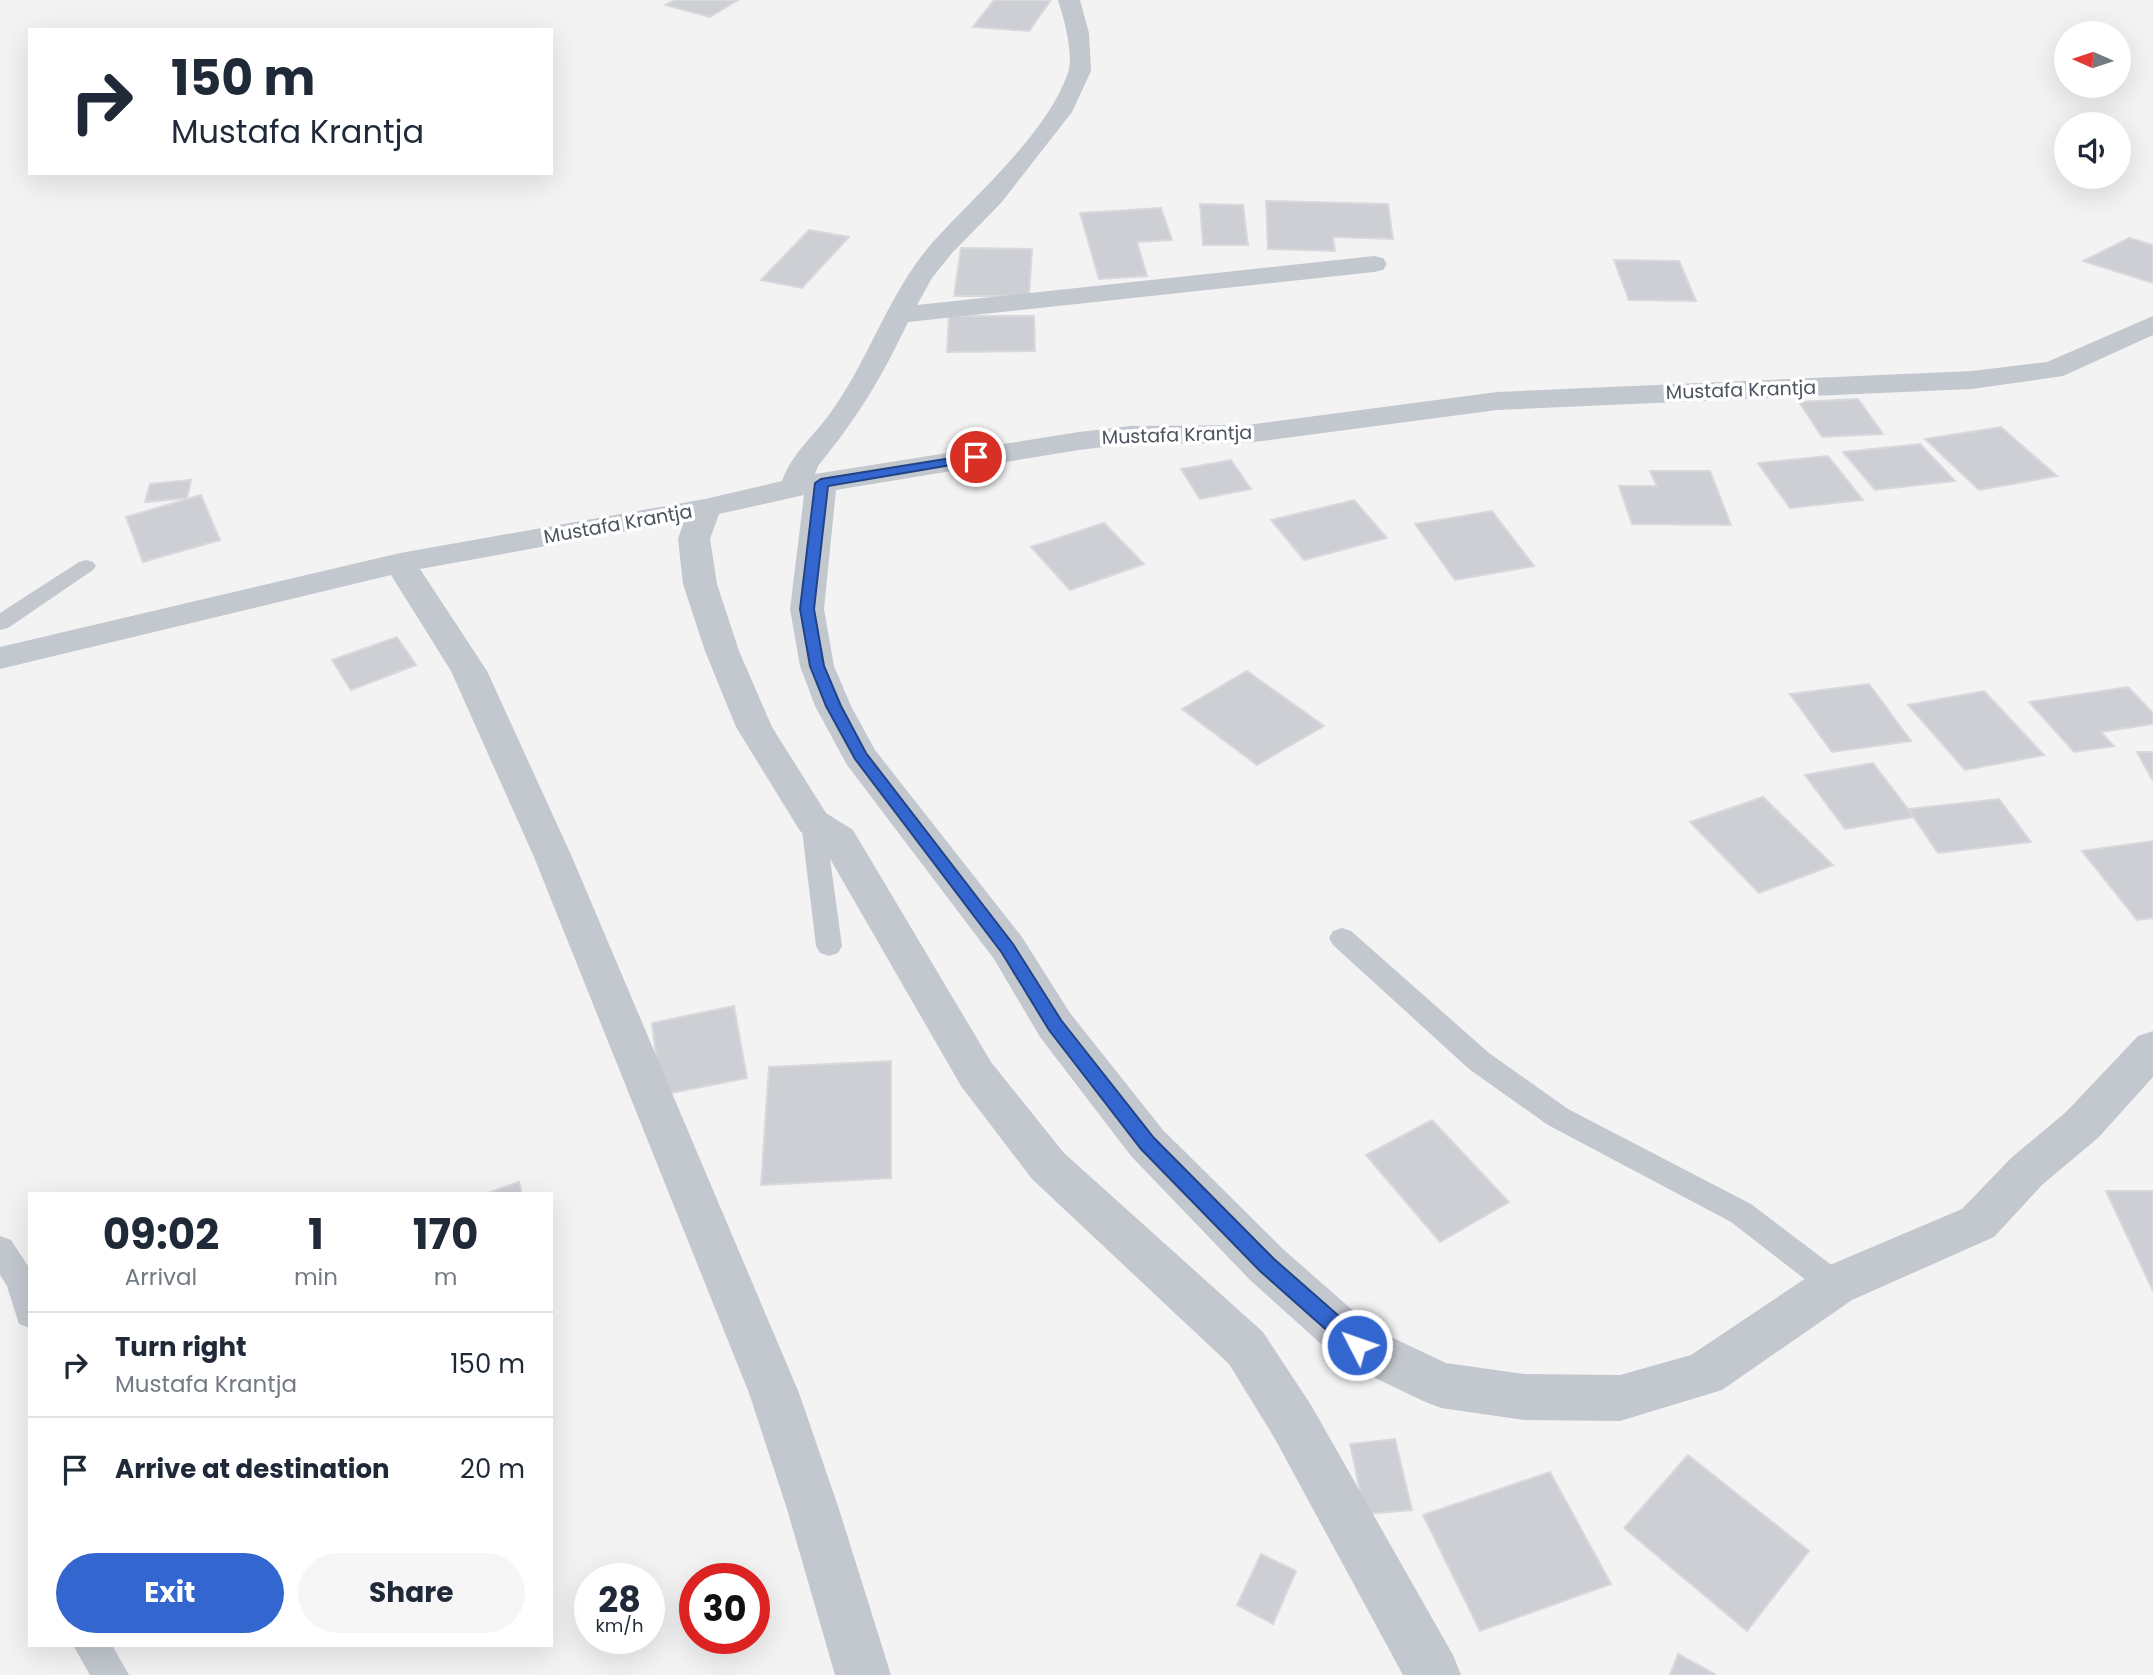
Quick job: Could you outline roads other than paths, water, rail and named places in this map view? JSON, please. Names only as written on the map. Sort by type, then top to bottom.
[{"type":"street","points":[[1069,0],[1078,33],[1080,71],[1060,112],[992,198],[943,247],[920,275],[873,366],[843,416],[803,464],[808,485],[807,609],[817,666],[833,706],[860,756],[1007,948],[1055,1025],[1147,1143],[1267,1265],[1357,1345],[1441,1385],[1524,1397],[1620,1398],[1704,1374],[1835,1285],[1978,1223],[2027,1171],[2082,1125],[2153,1048]]},
{"type":"street","points":[[897,315],[1374,264]]},
{"type":"street","name":"Mustafa Krantja","points":[[0,658],[400,563],[705,508],[808,485],[1092,439],[1130,435],[1247,434],[1497,401],[1972,380],[2053,370],[2122,341],[2153,324]]},
{"type":"street","points":[[705,508],[694,539],[700,584],[722,652],[754,727],[813,822],[839,840],[976,1074],[1048,1166],[1246,1348],[1293,1422],[1433,1675]]},
{"type":"street","points":[[400,563],[469,671],[553,858],[774,1393],[813,1509],[863,1675]]},
{"type":"lane","points":[[0,623],[86,566]]},
{"type":"lane","points":[[813,822],[830,946]]},
{"type":"lane","points":[[1342,938],[1479,1061],[1546,1109],[1648,1166],[1741,1213],[1835,1285]]},
{"type":"lane","points":[[0,1249],[21,1282],[28,1307]]},
{"type":"lane","points":[[92,1647],[111,1675]]}]
